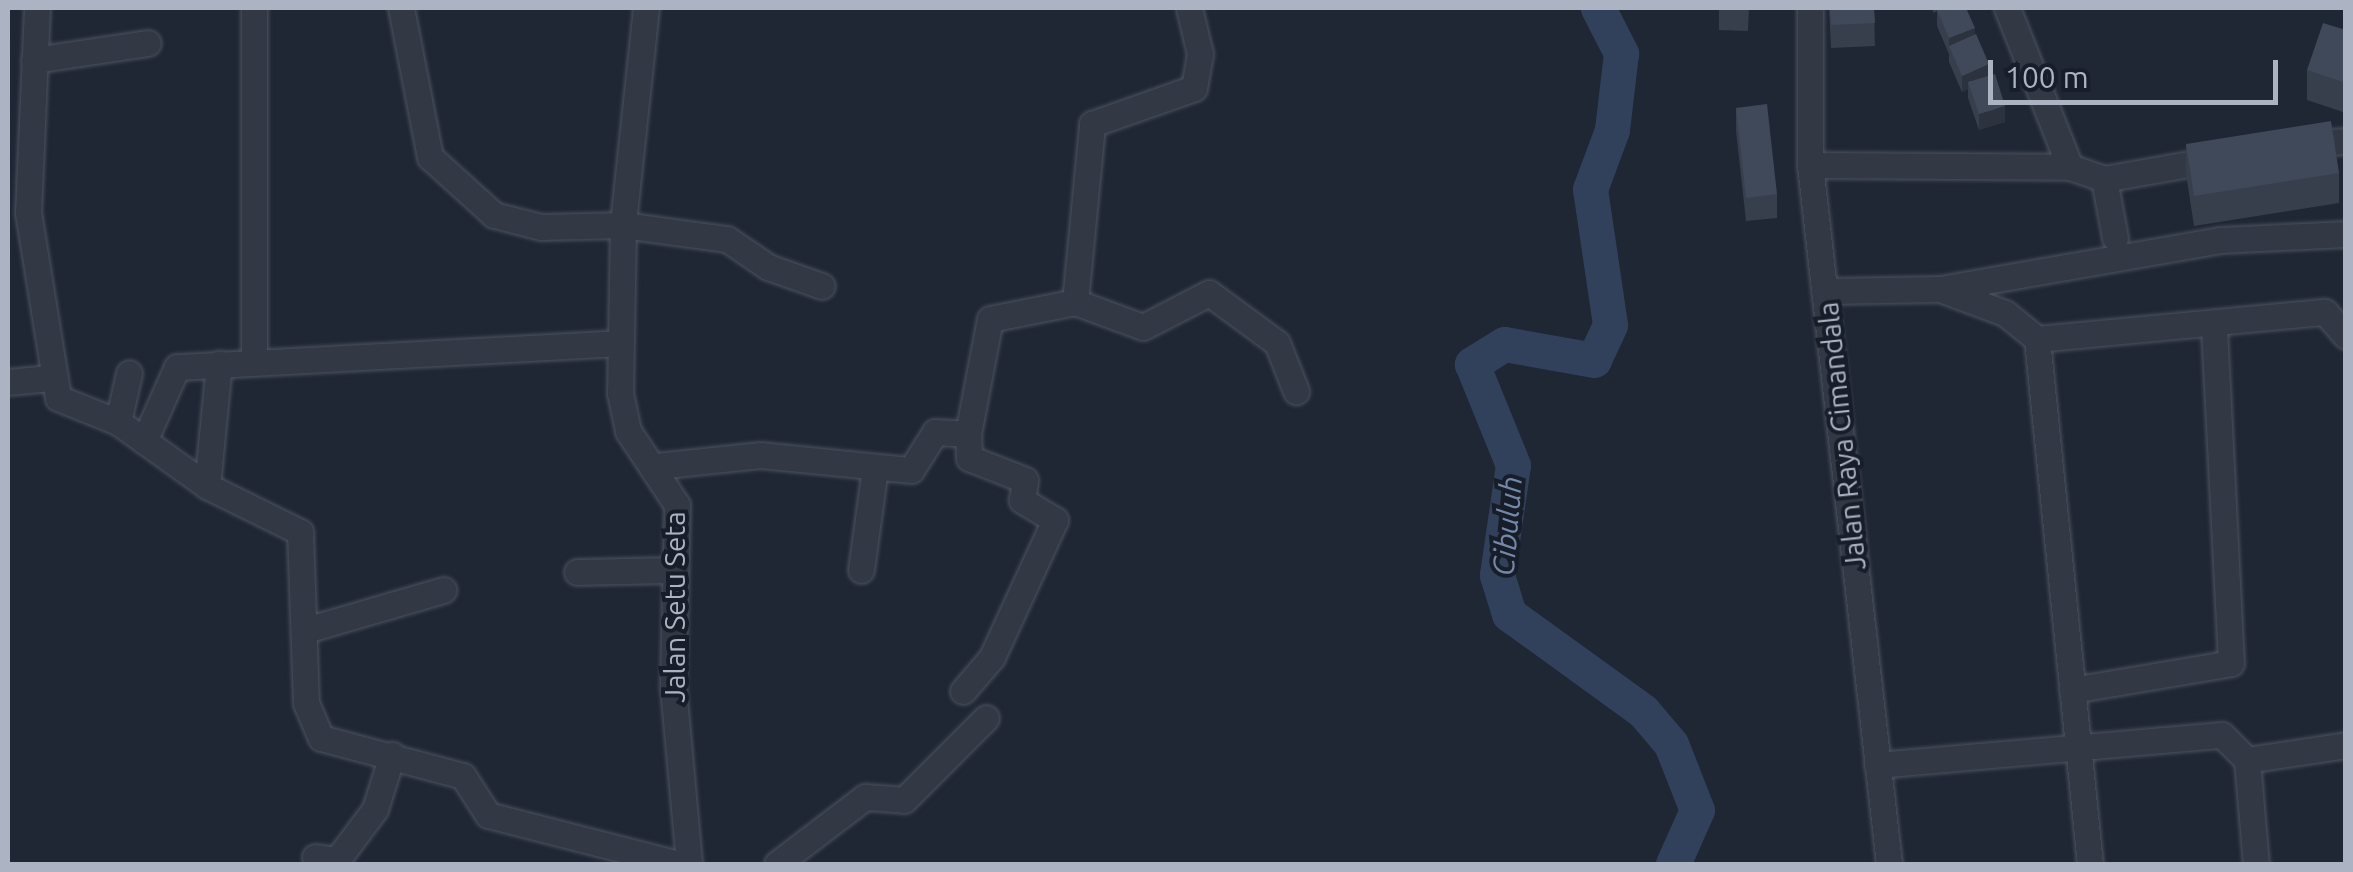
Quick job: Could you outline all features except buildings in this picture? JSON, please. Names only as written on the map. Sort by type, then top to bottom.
[{"type":"street","points":[[38,8],[25,75],[18,213],[50,378],[58,398],[118,422],[203,483],[300,532],[314,727],[332,743],[392,754],[463,776],[474,802],[488,815],[678,864]]},
{"type":"street","points":[[254,8],[254,362]]},
{"type":"street","points":[[401,8],[430,157],[464,192],[494,215],[541,228],[622,225],[727,239],[768,267],[822,286]]},
{"type":"street","name":"Jalan Setu Seta","points":[[646,8],[622,225],[618,343],[622,415],[677,505],[670,570],[689,864]]},
{"type":"street","points":[[1075,302],[1086,136],[1112,111],[1194,88],[1200,54],[1189,8]]},
{"type":"street","name":"Jalan Raya Cimandala","points":[[1810,8],[1810,165],[1889,864]]},
{"type":"street","points":[[2007,8],[2070,168]]},
{"type":"street","points":[[25,75],[148,43]]},
{"type":"street","points":[[2279,148],[2346,141]]},
{"type":"street","points":[[1810,165],[2070,168],[2104,179],[2240,155]]},
{"type":"street","points":[[2104,179],[2115,238]]},
{"type":"street","points":[[1826,291],[1940,289],[2220,240],[2346,234]]},
{"type":"street","points":[[1940,289],[2004,312],[2037,339],[2324,312],[2346,336]]},
{"type":"street","points":[[963,691],[992,657],[1055,520],[1021,500],[1025,480],[970,458],[968,434],[990,319],[1075,302],[1143,327],[1209,293],[1276,343],[1296,391]]},
{"type":"street","points":[[2072,690],[2232,663],[2214,324]]},
{"type":"street","points":[[2037,339],[2090,864]]},
{"type":"street","points":[[144,441],[168,371],[220,364],[618,343]]},
{"type":"street","points":[[203,483],[220,364]]},
{"type":"street","points":[[118,422],[130,372]]},
{"type":"street","points":[[8,382],[50,378]]},
{"type":"street","points":[[203,483],[205,398]]},
{"type":"street","points":[[656,466],[760,456],[911,470],[935,432],[968,434]]},
{"type":"street","points":[[861,570],[875,468]]},
{"type":"street","points":[[576,572],[670,570]]},
{"type":"street","points":[[309,629],[443,590]]},
{"type":"street","points":[[777,864],[866,797],[904,800],[986,718]]},
{"type":"street","points":[[1877,764],[2078,754],[2222,735],[2247,760],[2256,864]]},
{"type":"street","points":[[2247,760],[2346,745]]},
{"type":"street","points":[[326,858],[365,818],[392,754]]},
{"type":"street","points":[[474,802],[488,772]]},
{"type":"waterway","name":"Cibuluh","points":[[1598,8],[1621,53],[1612,130],[1590,189],[1610,325],[1594,360],[1504,344],[1472,364],[1513,465],[1497,575],[1509,614],[1643,711],[1671,744],[1697,810],[1673,864]]}]
